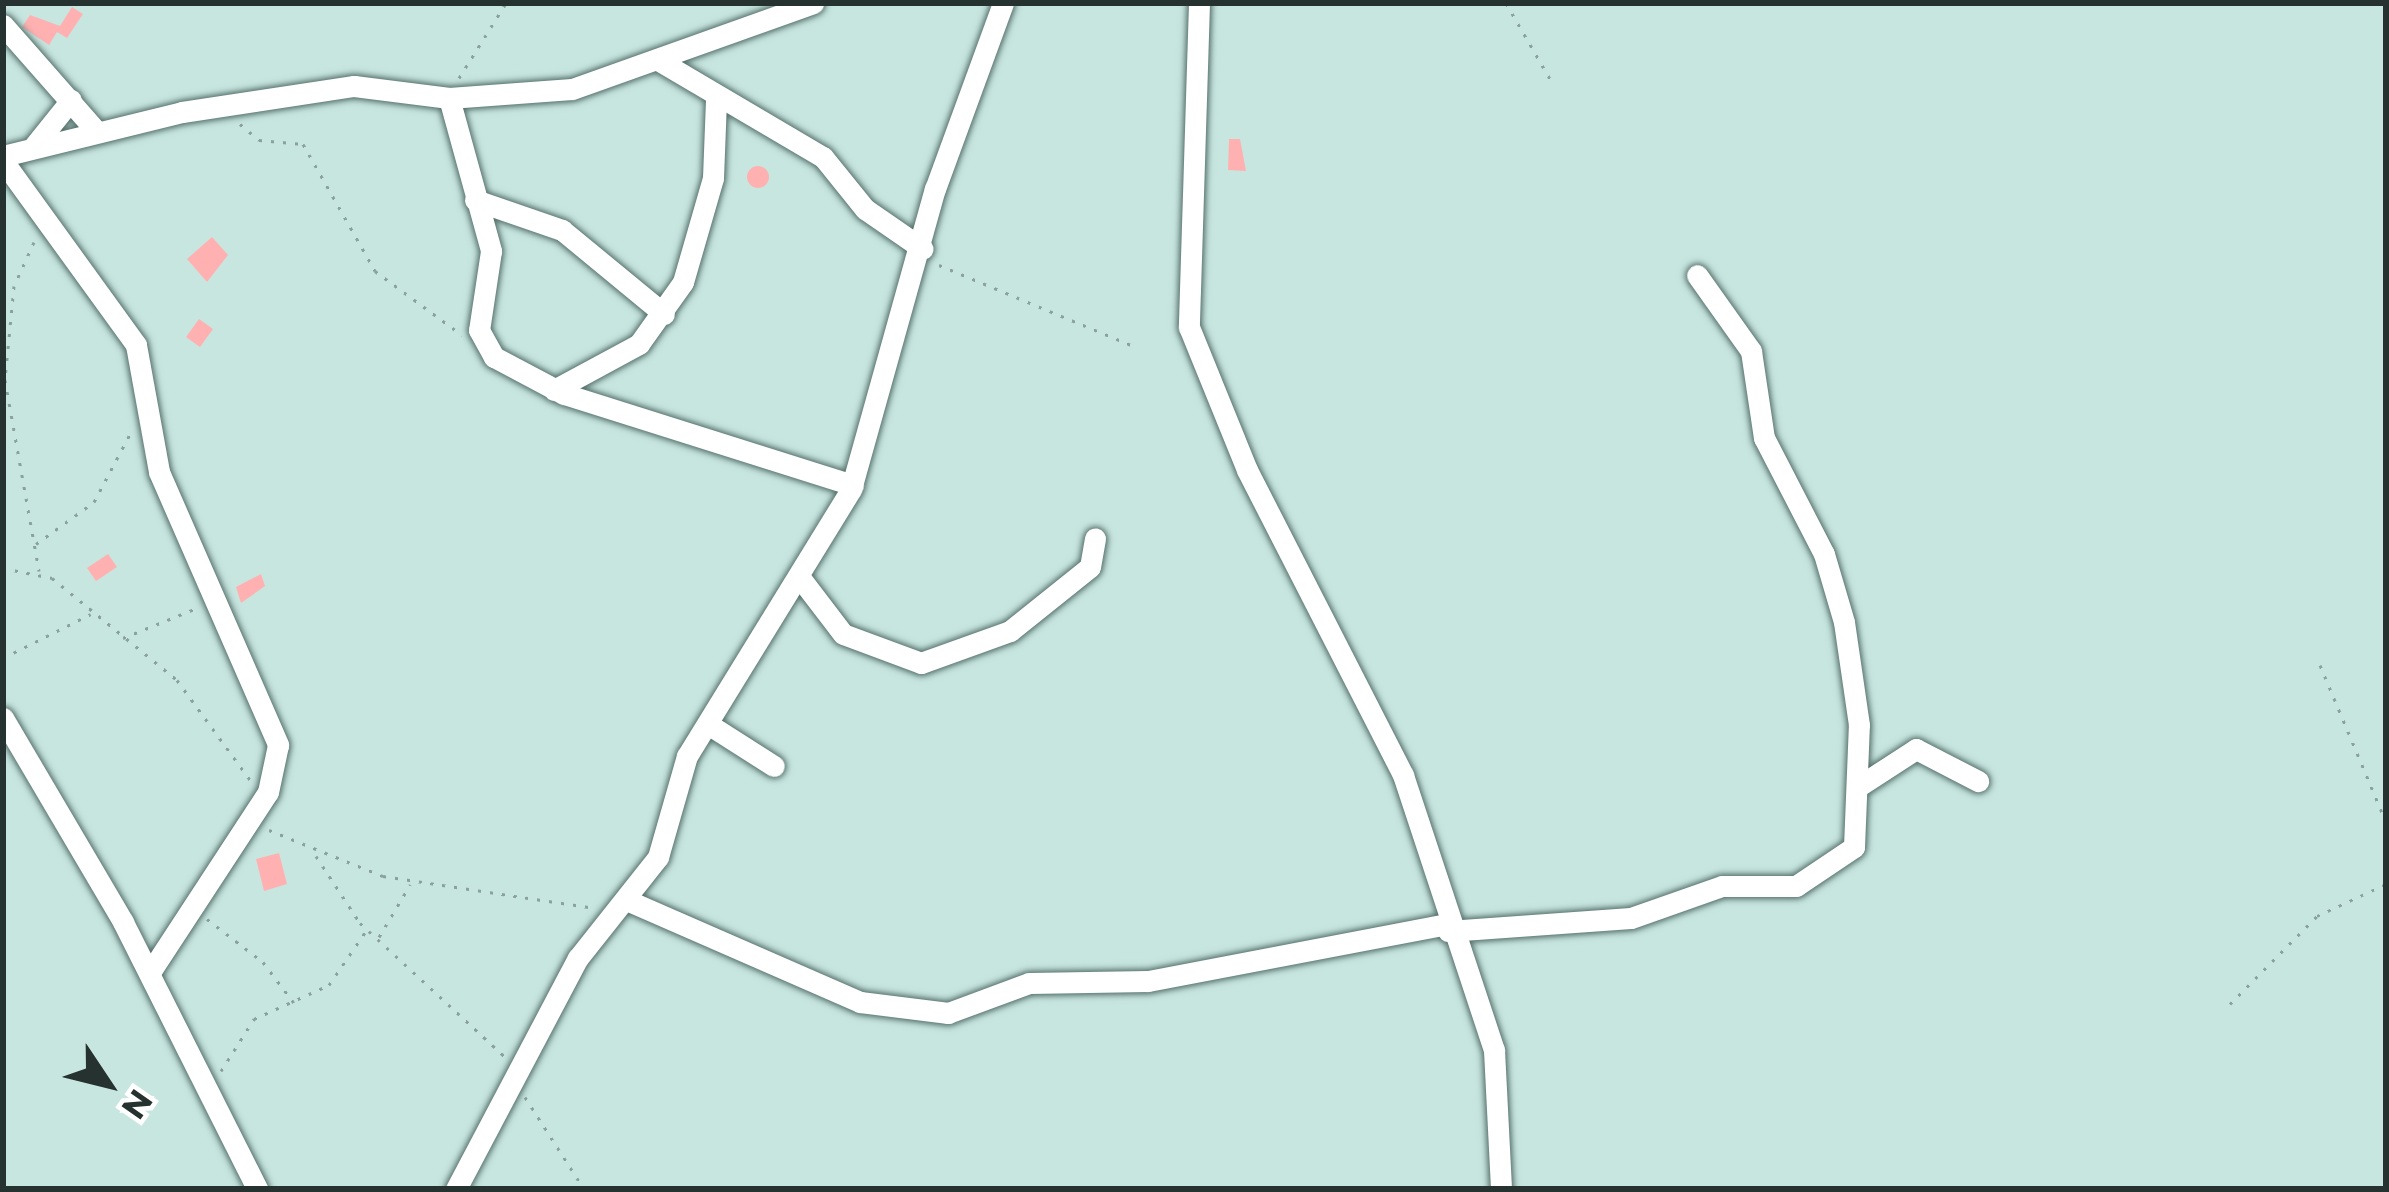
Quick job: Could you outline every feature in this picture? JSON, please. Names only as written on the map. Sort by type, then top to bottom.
[{"type":"street","points":[[150,972],[198,912],[268,792],[278,746],[240,670],[222,601],[159,472],[154,417],[136,345],[3,159],[34,146],[224,104],[354,86],[449,98],[572,89],[813,3]]},
{"type":"street","points":[[456,1189],[520,1081],[578,958],[624,907],[658,857],[681,769],[801,579],[854,485],[1003,3]]},
{"type":"street","points":[[1199,3],[1189,327],[1232,439],[1403,775],[1448,927],[1494,1050],[1501,1189]]},
{"type":"street","points":[[3,25],[97,132]]},
{"type":"street","points":[[658,60],[716,100],[823,157],[865,209],[923,252]]},
{"type":"street","points":[[449,98],[491,251],[482,345],[554,390],[854,485]]},
{"type":"street","points":[[34,146],[71,100]]},
{"type":"street","points":[[554,390],[615,364],[664,314],[706,209],[716,100]]},
{"type":"street","points":[[475,200],[562,230],[664,314]]},
{"type":"street","points":[[624,907],[860,1002],[948,1012],[1029,983],[1148,981],[1448,927],[1631,918],[1723,886],[1820,878],[1854,847],[1859,786],[1859,725],[1828,568],[1764,438],[1751,352],[1697,275]]},
{"type":"street","points":[[801,579],[834,628],[921,663],[1010,632],[1090,567],[1095,538]]},
{"type":"street","points":[[3,718],[150,972],[257,1189]]},
{"type":"street","points":[[708,724],[773,766]]},
{"type":"street","points":[[1859,786],[1916,749],[1978,781]]},
{"type":"path","points":[[449,98],[506,3]]},
{"type":"path","points":[[1506,3],[1553,84]]},
{"type":"path","points":[[224,104],[259,140],[303,144],[376,271],[482,345]]},
{"type":"path","points":[[39,571],[34,496],[8,421],[5,314],[48,220]]},
{"type":"path","points":[[923,252],[1134,346]]},
{"type":"path","points":[[34,544],[81,515],[128,436],[154,417]]},
{"type":"path","points":[[3,568],[39,571],[188,690],[235,766],[268,792]]},
{"type":"path","points":[[121,639],[222,601]]},
{"type":"path","points":[[3,658],[91,614]]},
{"type":"path","points":[[2320,665],[2386,822]]},
{"type":"path","points":[[252,820],[315,854],[411,883],[493,885],[624,907]]},
{"type":"path","points":[[315,854],[367,929],[520,1081],[584,1189]]},
{"type":"path","points":[[377,939],[411,883]]},
{"type":"path","points":[[2230,1004],[2318,916],[2386,884]]},
{"type":"path","points":[[198,912],[263,962],[295,1005]]},
{"type":"path","points":[[209,1090],[254,1019],[295,1005],[329,986],[367,929]]},
{"type":"building","points":[[72,7],[83,14],[67,38],[57,32],[49,45],[22,27],[30,15],[60,26]]},
{"type":"building","points":[[1229,139],[1240,139],[1246,171],[1228,170]]},
{"type":"building","points":[[758,166],[769,177],[758,188],[747,177]]},
{"type":"building","points":[[212,237],[228,255],[207,282],[187,259]]},
{"type":"building","points":[[199,319],[213,329],[200,347],[186,337]]},
{"type":"building","points":[[108,554],[117,567],[96,581],[87,568]]},
{"type":"building","points":[[261,574],[265,586],[241,603],[236,587]]},
{"type":"building","points":[[279,853],[287,884],[264,891],[256,859]]}]
